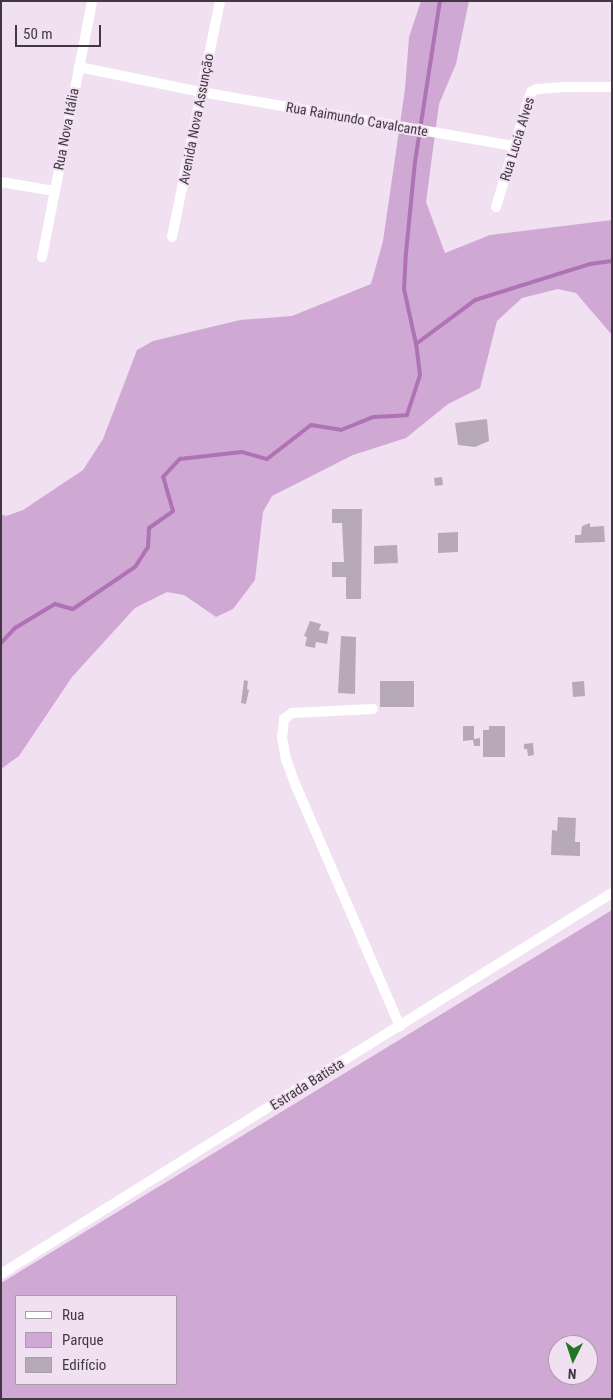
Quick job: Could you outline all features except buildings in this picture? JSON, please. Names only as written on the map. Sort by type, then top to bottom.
[{"type":"street","name":"Rua Nova Itália","points":[[42,257],[92,1]]},
{"type":"street","name":"Avenida Nova Assunção","points":[[172,237],[220,1]]},
{"type":"street","name":"Rua Raimundo Cavalcante","points":[[79,67],[201,92],[514,146]]},
{"type":"street","name":"Rua Lucia Alves","points":[[496,207],[526,101],[534,90],[612,87]]},
{"type":"street","points":[[1,182],[54,191]]},
{"type":"street","points":[[373,710],[289,714],[283,722],[283,748],[296,786],[400,1026]]},
{"type":"street","name":"Estrada Batista","points":[[1,1274],[612,893]]},
{"type":"green space","points":[[421,1],[469,1],[456,64],[439,104],[426,202],[445,253],[490,235],[612,220],[612,335],[576,293],[558,289],[522,298],[497,321],[480,388],[448,404],[406,438],[353,455],[272,496],[263,512],[255,580],[233,609],[216,617],[184,595],[167,592],[135,608],[72,677],[19,756],[1,769],[1,514],[6,516],[23,510],[83,470],[103,439],[137,350],[153,341],[240,320],[292,316],[371,284],[383,241],[405,89],[409,37]]},
{"type":"green space","points":[[612,910],[612,1399],[1,1399],[1,1283]]},
{"type":"waterway","points":[[416,344],[404,289],[406,253],[415,162],[440,1]]},
{"type":"waterway","points":[[1,643],[15,628],[55,604],[73,609],[135,567],[148,547],[149,528],[173,511],[163,477],[180,459],[242,452],[267,459],[311,425],[341,430],[374,417],[407,415],[420,375],[416,344],[475,300],[590,264],[612,261]]}]
